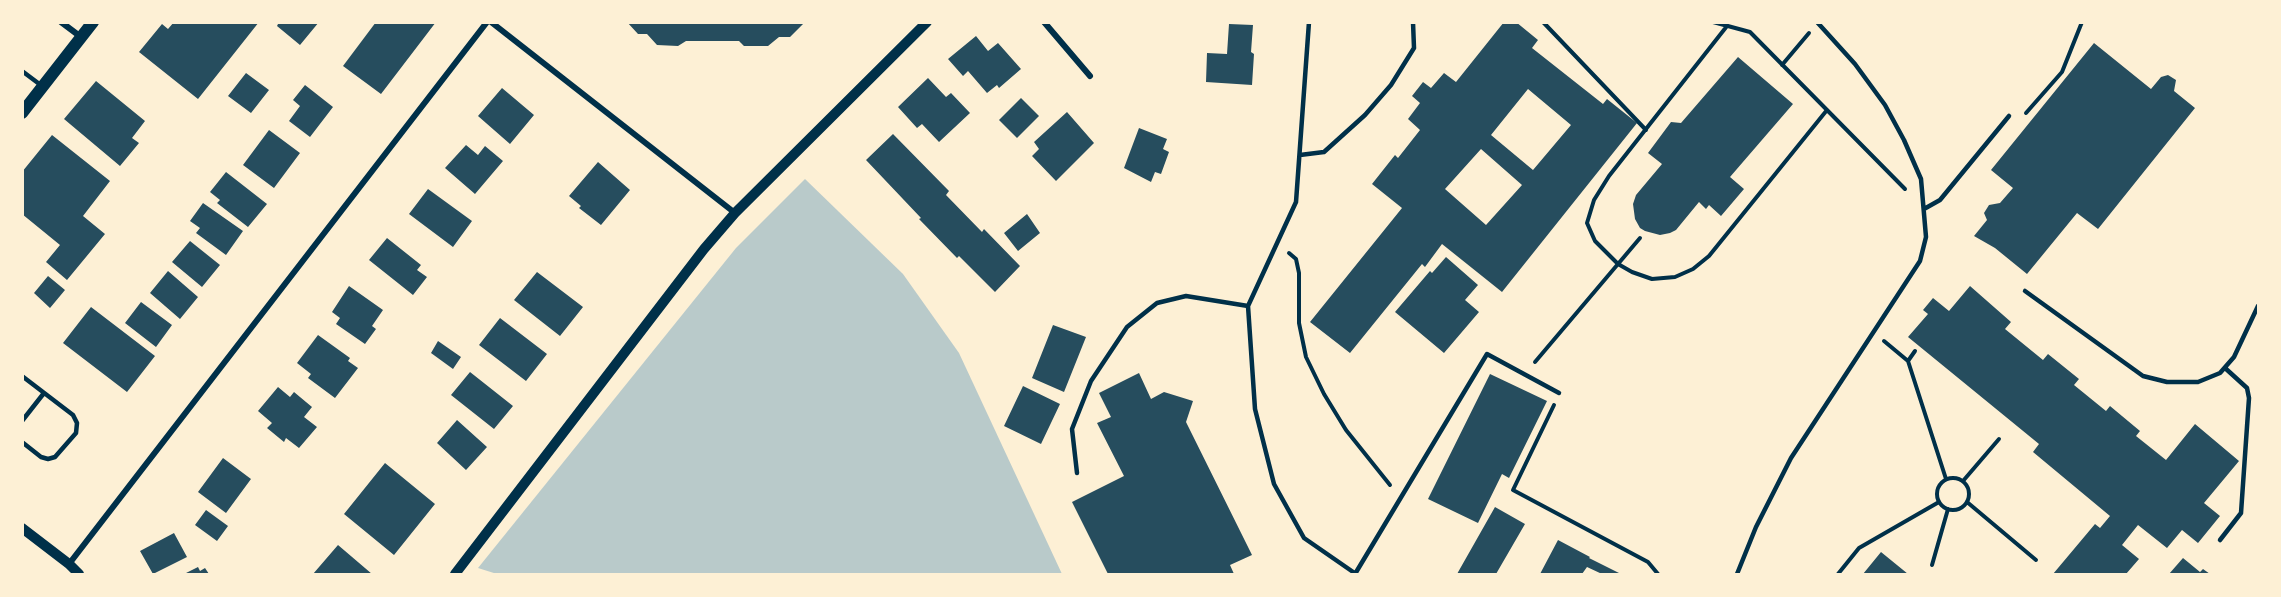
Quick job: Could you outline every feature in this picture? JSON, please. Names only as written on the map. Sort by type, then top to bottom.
[{"type":"main road","points":[[22,113],[93,22]]},
{"type":"street","points":[[61,22],[81,37]]},
{"type":"street","points":[[69,564],[489,22],[735,213]]},
{"type":"street","points":[[455,574],[690,268],[735,213],[927,22]]},
{"type":"street","points":[[1044,22],[1090,76]]},
{"type":"street","points":[[22,528],[79,574]]},
{"type":"lane","points":[[1309,22],[1296,202],[1248,306],[1255,410],[1274,484],[1304,538],[1356,574],[1487,354],[1559,393]]},
{"type":"lane","points":[[1300,155],[1324,152],[1365,115],[1391,85],[1414,48],[1413,22]]},
{"type":"lane","points":[[1737,574],[1756,527],[1791,458],[1920,261],[1926,237],[1921,179],[1915,162],[1885,105],[1855,64],[1818,23]]},
{"type":"lane","points":[[22,71],[43,87]]},
{"type":"lane","points":[[1924,209],[1940,200],[2009,116]]},
{"type":"lane","points":[[2025,291],[2143,376],[2168,382],[2198,382],[2220,373],[2234,357],[2259,306]]},
{"type":"lane","points":[[1077,473],[1072,429],[1091,381],[1127,327],[1157,303],[1185,296],[1248,306]]},
{"type":"lane","points":[[2220,540],[2241,513],[2250,398],[2247,388],[2225,368]]},
{"type":"lane","points":[[22,376],[73,415],[77,423],[76,433],[55,457],[48,459],[41,457],[22,442]]},
{"type":"lane","points":[[22,421],[44,393]]},
{"type":"path","points":[[1543,22],[1646,130]]},
{"type":"path","points":[[1713,22],[1750,32],[1924,209]]},
{"type":"path","points":[[2009,116],[2017,105],[2027,114],[2062,72],[2082,22]]},
{"type":"path","points":[[1782,65],[1818,23]]},
{"type":"path","points":[[1727,26],[1609,176],[1594,200],[1587,223],[1595,241],[1618,264],[1652,279],[1675,277],[1693,269],[1709,256],[1827,110]]},
{"type":"path","points":[[1524,374],[1640,238]]},
{"type":"path","points":[[1277,243],[1296,259],[1299,273],[1299,323],[1306,357],[1324,394],[1346,430],[1393,488],[1402,494]]},
{"type":"path","points":[[1873,333],[1908,361],[1946,478]]},
{"type":"path","points":[[1908,361],[1915,351]]},
{"type":"path","points":[[1559,393],[1513,490],[1648,562],[1658,574]]},
{"type":"path","points":[[1963,481],[2000,439]]},
{"type":"path","points":[[1946,478],[1958,478],[1963,481],[1969,490],[1966,502],[1958,509],[1948,509],[1939,502],[1937,491],[1946,478]]},
{"type":"path","points":[[1838,574],[1859,548],[1939,502]]},
{"type":"path","points":[[1966,502],[2036,560]]},
{"type":"path","points":[[1932,565],[1948,509]]},
{"type":"shaded area","points":[[805,179],[903,274],[959,353],[1062,574],[497,574],[478,568],[736,248]]},
{"type":"building","points":[[174,22],[259,22],[198,99],[139,52],[162,24],[168,29]]},
{"type":"building","points":[[279,22],[319,22],[300,45],[277,26]]},
{"type":"building","points":[[376,22],[436,22],[381,94],[343,66]]},
{"type":"building","points":[[627,22],[805,22],[790,37],[779,37],[768,46],[744,46],[739,41],[686,41],[678,46],[657,45],[647,34],[638,34]]},
{"type":"building","points":[[1504,22],[1516,22],[1538,40],[1532,48],[1603,104],[1607,99],[1637,123],[1502,292],[1442,244],[1425,267],[1422,264],[1350,353],[1310,322],[1402,208],[1372,184],[1395,155],[1398,158],[1420,130],[1408,119],[1420,103],[1412,96],[1423,82],[1431,88],[1444,73],[1456,82]],"holes":[[[1528,89],[1571,125],[1533,170],[1491,135]],[[1481,149],[1522,185],[1486,225],[1445,189]]]},
{"type":"building","points":[[1229,24],[1253,25],[1252,85],[1206,82],[1207,53],[1227,54]]},
{"type":"building","points":[[976,36],[988,51],[998,43],[1021,69],[999,88],[997,85],[987,93],[968,71],[963,76],[948,59]]},
{"type":"building","points":[[2094,43],[2151,89],[2161,77],[2168,75],[2176,80],[2174,91],[2195,108],[2098,229],[2077,213],[2027,274],[1995,248],[1974,236],[1987,220],[1984,213],[1989,205],[2000,203],[2013,188],[1991,170]]},
{"type":"building","points":[[1738,57],[1793,104],[1730,177],[1744,189],[1721,216],[1709,205],[1706,209],[1699,202],[1676,230],[1660,235],[1645,231],[1640,228],[1635,219],[1633,204],[1636,195],[1662,164],[1648,153],[1671,122],[1681,123]]},
{"type":"building","points":[[246,73],[269,90],[251,113],[228,96]]},
{"type":"building","points":[[928,78],[946,97],[951,93],[970,113],[939,142],[922,124],[917,128],[898,107]]},
{"type":"building","points":[[96,81],[145,121],[132,138],[139,143],[120,166],[64,119]]},
{"type":"building","points":[[305,85],[333,107],[310,137],[289,121],[300,106],[293,100]]},
{"type":"building","points":[[502,88],[534,115],[510,144],[478,116]]},
{"type":"building","points":[[1021,98],[1039,116],[1017,138],[999,120]]},
{"type":"building","points":[[1067,112],[1094,143],[1056,181],[1032,156],[1039,149],[1034,142]]},
{"type":"building","points":[[1139,128],[1167,139],[1163,149],[1169,152],[1161,174],[1155,172],[1151,182],[1124,168]]},
{"type":"building","points":[[269,130],[300,153],[274,188],[243,165]]},
{"type":"building","points":[[893,134],[949,191],[946,195],[1020,266],[995,292],[959,256],[957,258],[866,160]]},
{"type":"building","points":[[52,135],[110,181],[83,216],[105,234],[67,280],[46,262],[60,245],[22,214],[22,172]]},
{"type":"building","points":[[466,145],[478,155],[485,146],[503,161],[475,194],[445,168]]},
{"type":"building","points":[[598,162],[630,190],[601,225],[579,208],[581,206],[569,196]]},
{"type":"building","points":[[226,172],[267,204],[248,227],[217,203],[220,200],[210,192]]},
{"type":"building","points":[[428,189],[472,221],[453,247],[409,214]]},
{"type":"building","points":[[203,203],[243,231],[226,255],[196,233],[200,228],[190,221]]},
{"type":"building","points":[[1027,214],[1040,233],[1018,251],[1004,233]]},
{"type":"building","points":[[387,238],[421,265],[417,270],[427,277],[413,295],[369,260]]},
{"type":"building","points":[[190,241],[220,265],[202,287],[172,262]]},
{"type":"building","points":[[1446,257],[1478,285],[1465,300],[1479,312],[1444,353],[1395,312],[1430,271],[1432,273]]},
{"type":"building","points":[[168,271],[198,297],[180,319],[150,293]]},
{"type":"building","points":[[537,272],[583,307],[560,336],[514,300]]},
{"type":"building","points":[[48,276],[65,290],[50,308],[34,293]]},
{"type":"building","points":[[349,286],[383,310],[372,326],[376,329],[365,344],[336,324],[340,318],[332,312]]},
{"type":"building","points":[[1970,286],[2011,322],[2005,329],[2043,360],[2048,354],[2079,379],[2074,385],[2106,411],[2110,406],[2140,431],[2136,436],[2166,460],[2195,424],[2239,461],[2204,503],[2220,516],[2198,543],[2182,530],[2167,548],[2138,525],[2122,545],[2139,559],[2126,574],[2053,574],[2095,524],[2100,528],[2110,516],[2033,452],[2039,444],[1908,337],[1928,314],[1923,310],[1933,298],[1949,311]]},
{"type":"building","points":[[141,302],[172,325],[156,347],[125,323]]},
{"type":"building","points":[[91,307],[155,356],[127,392],[63,343]]},
{"type":"building","points":[[500,318],[547,354],[526,381],[479,345]]},
{"type":"building","points":[[1053,325],[1086,337],[1064,392],[1032,378]]},
{"type":"building","points":[[318,335],[350,358],[348,361],[358,368],[335,398],[308,378],[311,374],[297,363]]},
{"type":"building","points":[[438,341],[461,357],[453,369],[431,353]]},
{"type":"building","points":[[470,372],[513,406],[494,429],[451,395]]},
{"type":"building","points":[[1139,373],[1151,399],[1164,392],[1193,401],[1186,422],[1252,555],[1230,565],[1234,574],[1108,574],[1072,502],[1124,476],[1097,423],[1111,417],[1099,393]]},
{"type":"building","points":[[1490,374],[1547,401],[1509,478],[1502,474],[1478,523],[1428,499]]},
{"type":"building","points":[[1023,386],[1060,404],[1041,444],[1004,426]]},
{"type":"building","points":[[278,387],[290,397],[294,392],[312,407],[304,417],[317,427],[299,448],[286,438],[284,442],[267,428],[272,423],[258,411]]},
{"type":"building","points":[[457,420],[487,447],[466,470],[437,443]]},
{"type":"building","points":[[223,458],[251,479],[226,513],[198,492]]},
{"type":"building","points":[[385,463],[435,504],[394,555],[344,514]]},
{"type":"building","points":[[1495,507],[1525,524],[1496,574],[1457,574]]},
{"type":"building","points":[[206,510],[228,526],[217,541],[195,525]]},
{"type":"building","points":[[174,533],[187,557],[153,574],[140,551]]},
{"type":"building","points":[[1558,540],[1621,574],[1602,574],[1587,567],[1582,574],[1540,574]]},
{"type":"building","points":[[338,545],[372,574],[313,574]]},
{"type":"building","points":[[1881,552],[1908,574],[1863,574]]},
{"type":"building","points":[[2183,558],[2200,572],[2203,569],[2210,574],[2169,574]]},
{"type":"building","points":[[198,567],[200,571],[205,568],[209,574],[184,574]]}]
